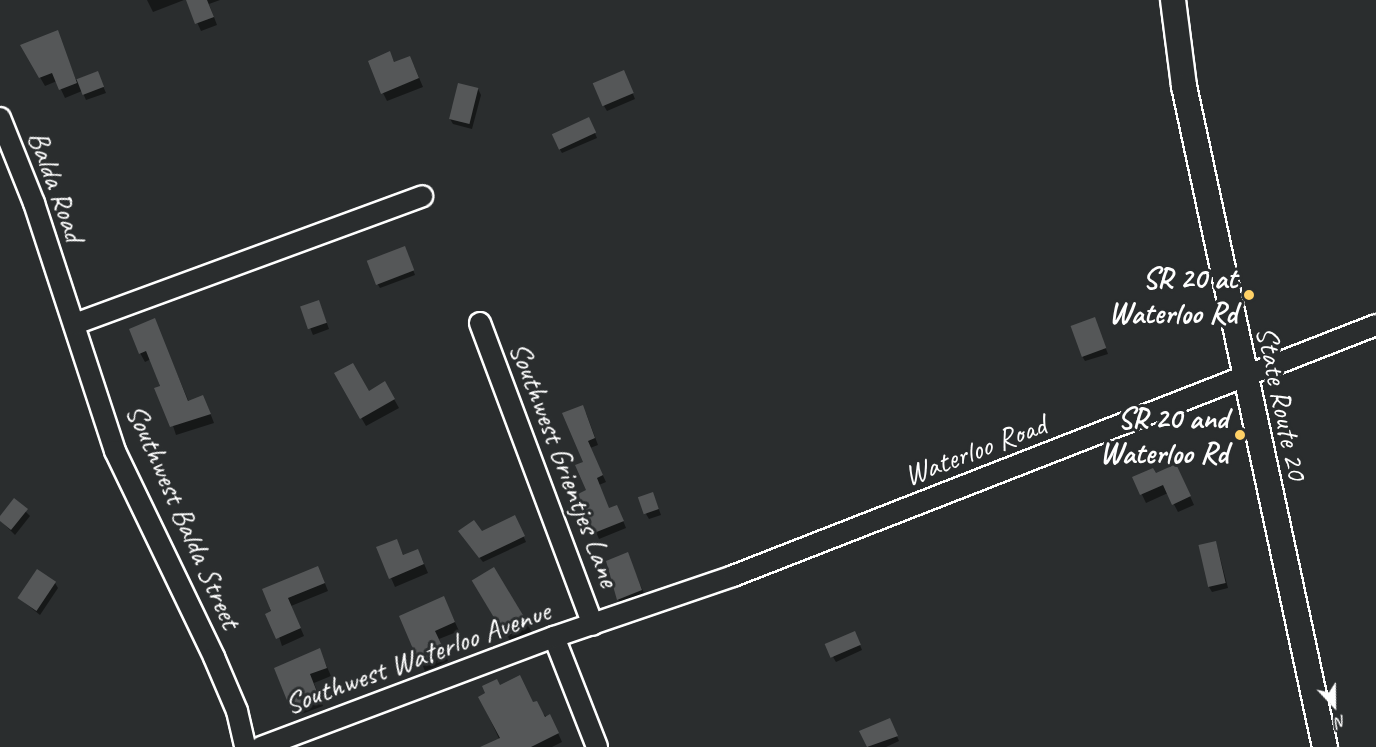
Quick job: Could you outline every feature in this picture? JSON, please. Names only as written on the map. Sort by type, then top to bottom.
[{"type":"main road","name":"State Route 20","points":[[1173,0],[1184,86],[1244,378],[1325,747]]},
{"type":"street","name":"Balda Road","points":[[0,118],[57,274]]},
{"type":"street","points":[[75,324],[423,196]]},
{"type":"street","name":"Southwest Balda Street","points":[[57,274],[116,451],[214,657],[237,711],[244,747]]},
{"type":"street","name":"Southwest Grientjes Lane","points":[[480,323],[593,625]]},
{"type":"street","name":"Waterloo Road","points":[[593,625],[733,576],[1376,325]]},
{"type":"street","name":"Southwest Waterloo Avenue","points":[[261,747],[554,637],[593,625]]},
{"type":"street","points":[[554,637],[597,747]]},
{"type":"building","points":[[186,0],[207,0],[214,17],[195,24]]},
{"type":"building","points":[[58,30],[77,83],[59,90],[52,73],[39,78],[20,45]]},
{"type":"building","points":[[390,51],[394,62],[410,56],[419,78],[381,94],[368,61]]},
{"type":"building","points":[[624,70],[634,93],[602,106],[593,83]]},
{"type":"building","points":[[98,71],[104,87],[83,95],[77,79]]},
{"type":"building","points":[[458,83],[478,88],[469,124],[449,119]]},
{"type":"building","points":[[589,117],[596,132],[559,150],[552,134]]},
{"type":"building","points":[[405,246],[414,270],[376,285],[367,261]]},
{"type":"building","points":[[319,300],[327,323],[308,329],[300,307]]},
{"type":"building","points":[[1095,317],[1106,348],[1082,357],[1071,326]]},
{"type":"building","points":[[155,318],[188,401],[203,395],[211,414],[170,427],[154,388],[160,386],[146,351],[139,354],[129,329]]},
{"type":"building","points":[[353,363],[369,391],[385,381],[395,399],[360,419],[334,373]]},
{"type":"building","points":[[583,405],[595,438],[588,441],[603,475],[597,478],[609,508],[617,505],[624,521],[594,533],[578,494],[586,490],[575,465],[583,462],[562,413]]},
{"type":"building","points":[[1176,464],[1191,496],[1172,505],[1163,485],[1140,495],[1132,477],[1153,468],[1156,473]]},
{"type":"building","points":[[653,492],[659,509],[644,514],[638,497]]},
{"type":"building","points":[[14,498],[28,509],[11,530],[0,521],[0,516]]},
{"type":"building","points":[[515,515],[525,536],[479,558],[458,531],[474,520],[482,531]]},
{"type":"building","points":[[397,539],[403,555],[418,549],[424,564],[389,579],[376,547]]},
{"type":"building","points":[[1216,541],[1226,583],[1208,587],[1198,545]]},
{"type":"building","points":[[628,552],[642,590],[617,600],[606,561]]},
{"type":"building","points":[[318,566],[325,583],[288,598],[301,628],[276,639],[265,614],[271,611],[262,589]]},
{"type":"building","points":[[494,567],[528,624],[506,637],[472,580]]},
{"type":"building","points":[[37,569],[56,582],[36,611],[17,598]]},
{"type":"building","points":[[444,596],[455,622],[435,631],[445,652],[419,663],[399,616]]},
{"type":"building","points":[[855,631],[861,645],[830,658],[825,644]]},
{"type":"building","points":[[320,648],[327,668],[310,674],[319,697],[290,708],[274,668]]},
{"type":"building","points":[[520,675],[533,702],[537,701],[545,717],[550,714],[559,733],[531,747],[480,747],[500,738],[478,697],[485,693],[482,686],[497,679],[500,685]]},
{"type":"building","points":[[890,718],[898,736],[867,747],[859,731]]},
{"type":"place","name":"SR 20 at Waterloo Rd","points":[[1249,295]]},
{"type":"place","name":"SR 20 and Waterloo Rd","points":[[1240,435]]}]
